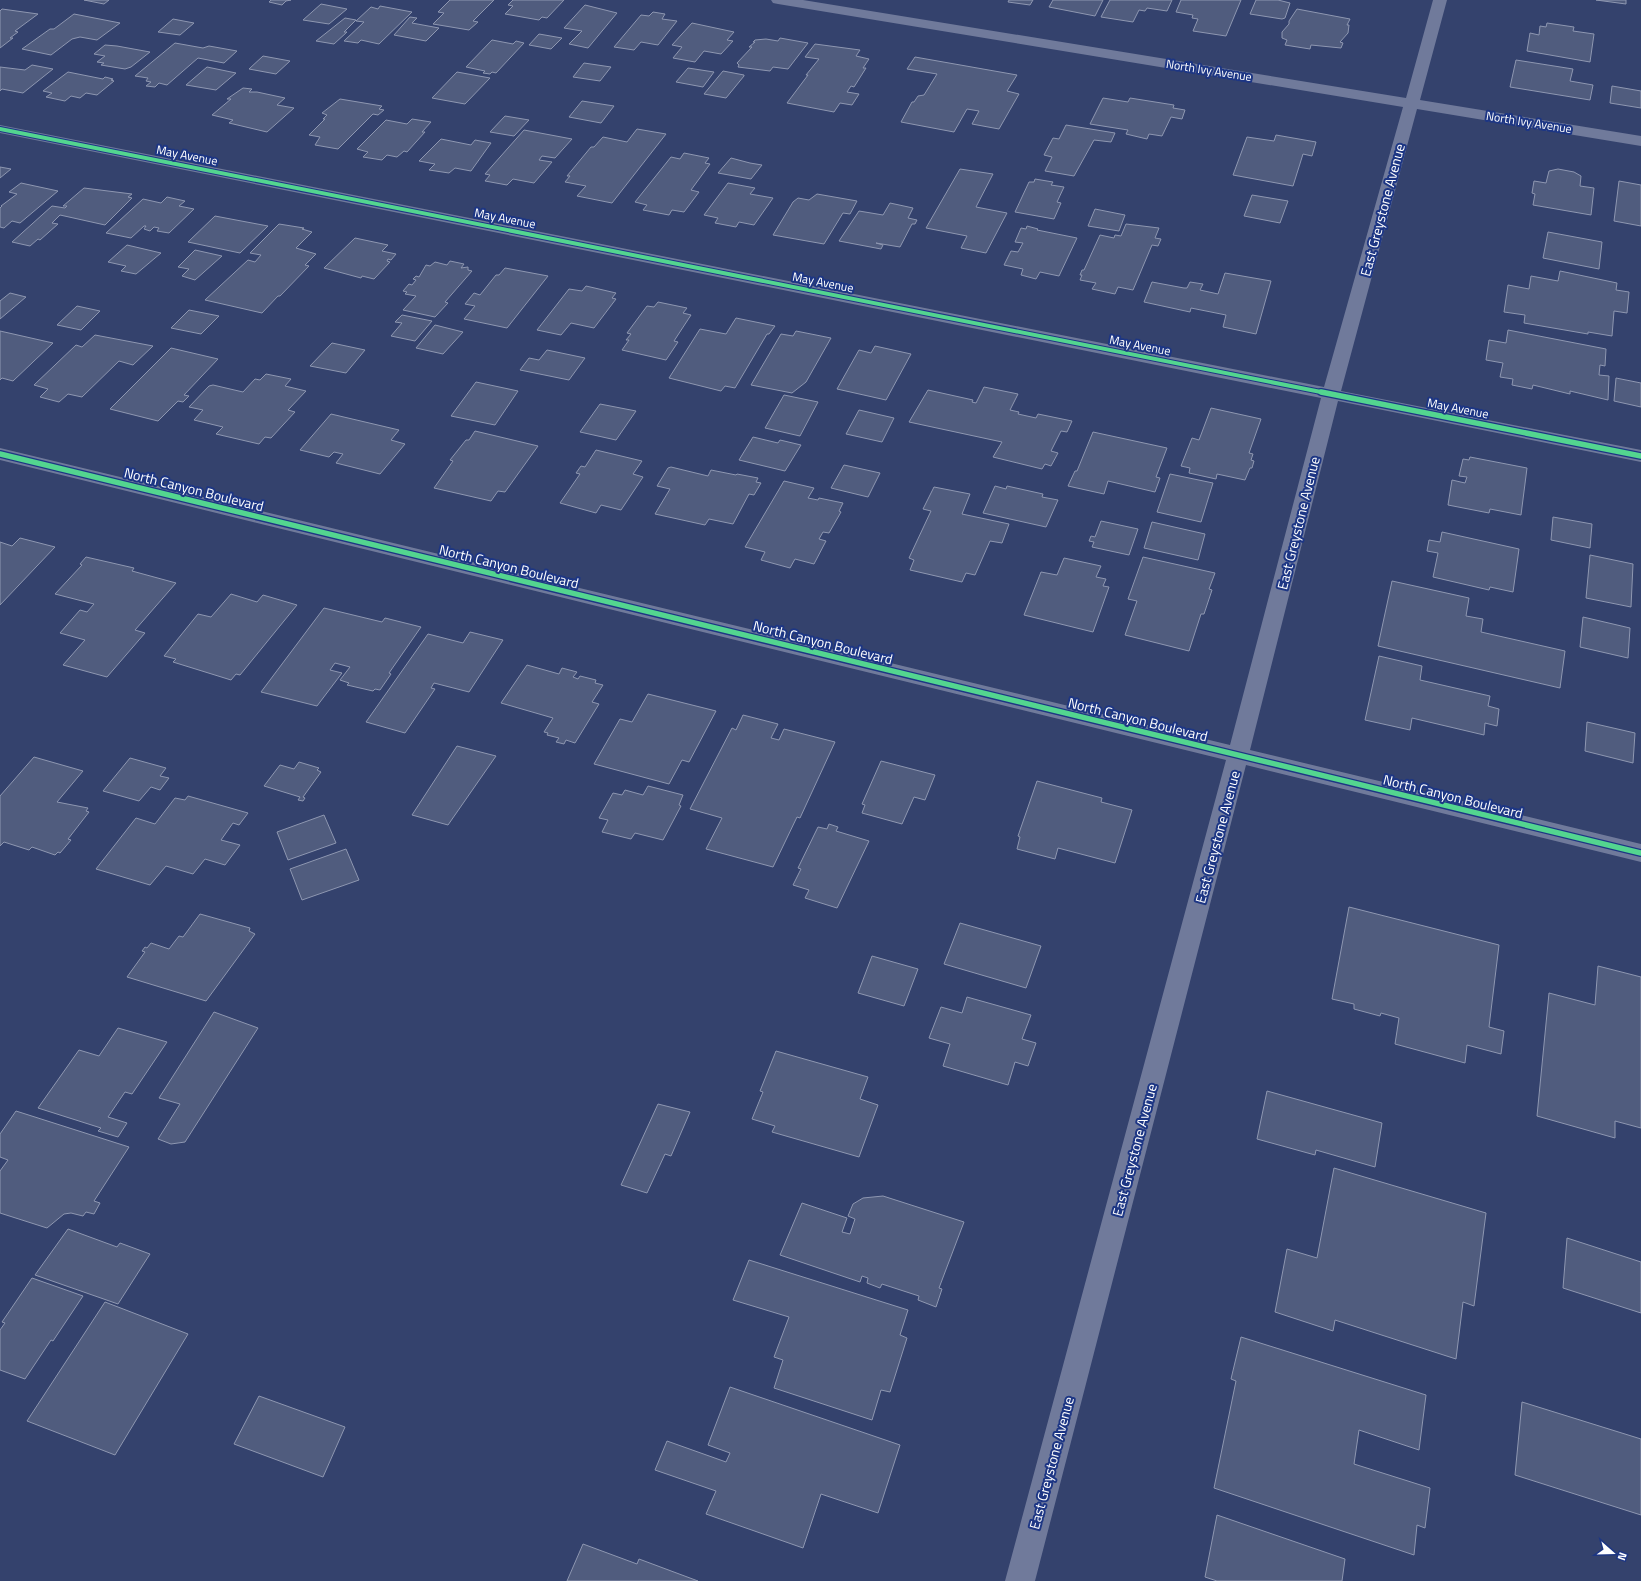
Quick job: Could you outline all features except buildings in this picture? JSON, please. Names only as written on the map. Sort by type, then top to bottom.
[{"type":"street","name":"North Ivy Avenue","points":[[778,0],[1641,141]]},
{"type":"street","name":"East Greystone Avenue","points":[[1020,1581],[1238,756],[1331,394],[1440,0]]},
{"type":"street","name":"May Avenue","points":[[0,129],[1641,456]]},
{"type":"street","name":"North Canyon Boulevard","points":[[0,454],[1641,853]]},
{"type":"cycle path","points":[[0,129],[1641,456]]},
{"type":"cycle path","points":[[0,454],[1641,853]]}]
